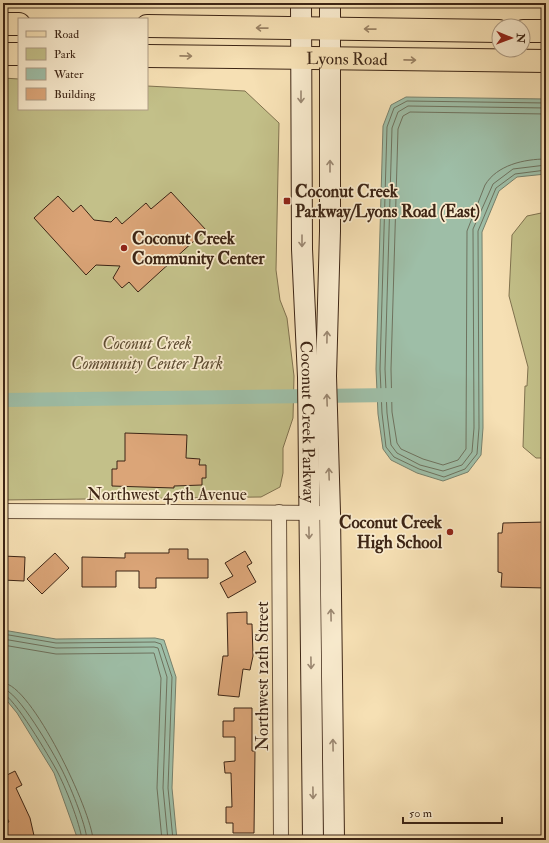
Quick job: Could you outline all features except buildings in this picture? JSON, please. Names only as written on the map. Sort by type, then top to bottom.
[{"type":"main road","name":"Coconut Creek Parkway","points":[[301,3],[302,249],[317,377],[328,423],[334,840]]},
{"type":"main road","name":"Coconut Creek Parkway","points":[[314,840],[308,424],[317,377],[330,231],[330,3]]},
{"type":"main road","points":[[3,24],[18,24]]},
{"type":"main road","name":"Lyons Road","points":[[148,26],[491,31]]},
{"type":"main road","points":[[531,31],[546,31]]},
{"type":"main road","points":[[3,54],[18,54]]},
{"type":"main road","name":"Lyons Road","points":[[148,56],[546,61]]},
{"type":"street","name":"Northwest 45th Avenue","points":[[3,511],[330,513]]},
{"type":"street","name":"Northwest 12th Street","points":[[279,512],[281,840]]},
{"type":"green space","name":"Coconut Creek Community Center Park","points":[[3,78],[18,79],[18,110],[148,110],[148,86],[245,91],[279,123],[276,270],[280,300],[287,318],[294,376],[293,418],[283,448],[283,473],[280,487],[261,497],[3,500]]},
{"type":"green space","points":[[546,212],[546,458],[536,458],[523,447],[525,386],[527,386],[528,367],[509,296],[512,235],[527,216]]},
{"type":"water","points":[[406,97],[546,99],[546,174],[517,177],[499,191],[482,232],[483,428],[481,455],[468,472],[443,481],[417,473],[391,460],[383,449],[378,414],[376,369],[383,126],[391,105]]},
{"type":"water","points":[[3,630],[56,639],[155,638],[164,640],[176,677],[172,788],[177,840],[78,840],[54,773],[17,713],[3,696]]},
{"type":"waterway","points":[[3,400],[395,395]]},
{"type":"place","name":"Coconut Creek Parkway/Lyons Road (East)","points":[[287,201]]},
{"type":"place","name":"Coconut Creek Community Center","points":[[124,248]]},
{"type":"place","name":"Coconut Creek High School","points":[[450,532]]}]
